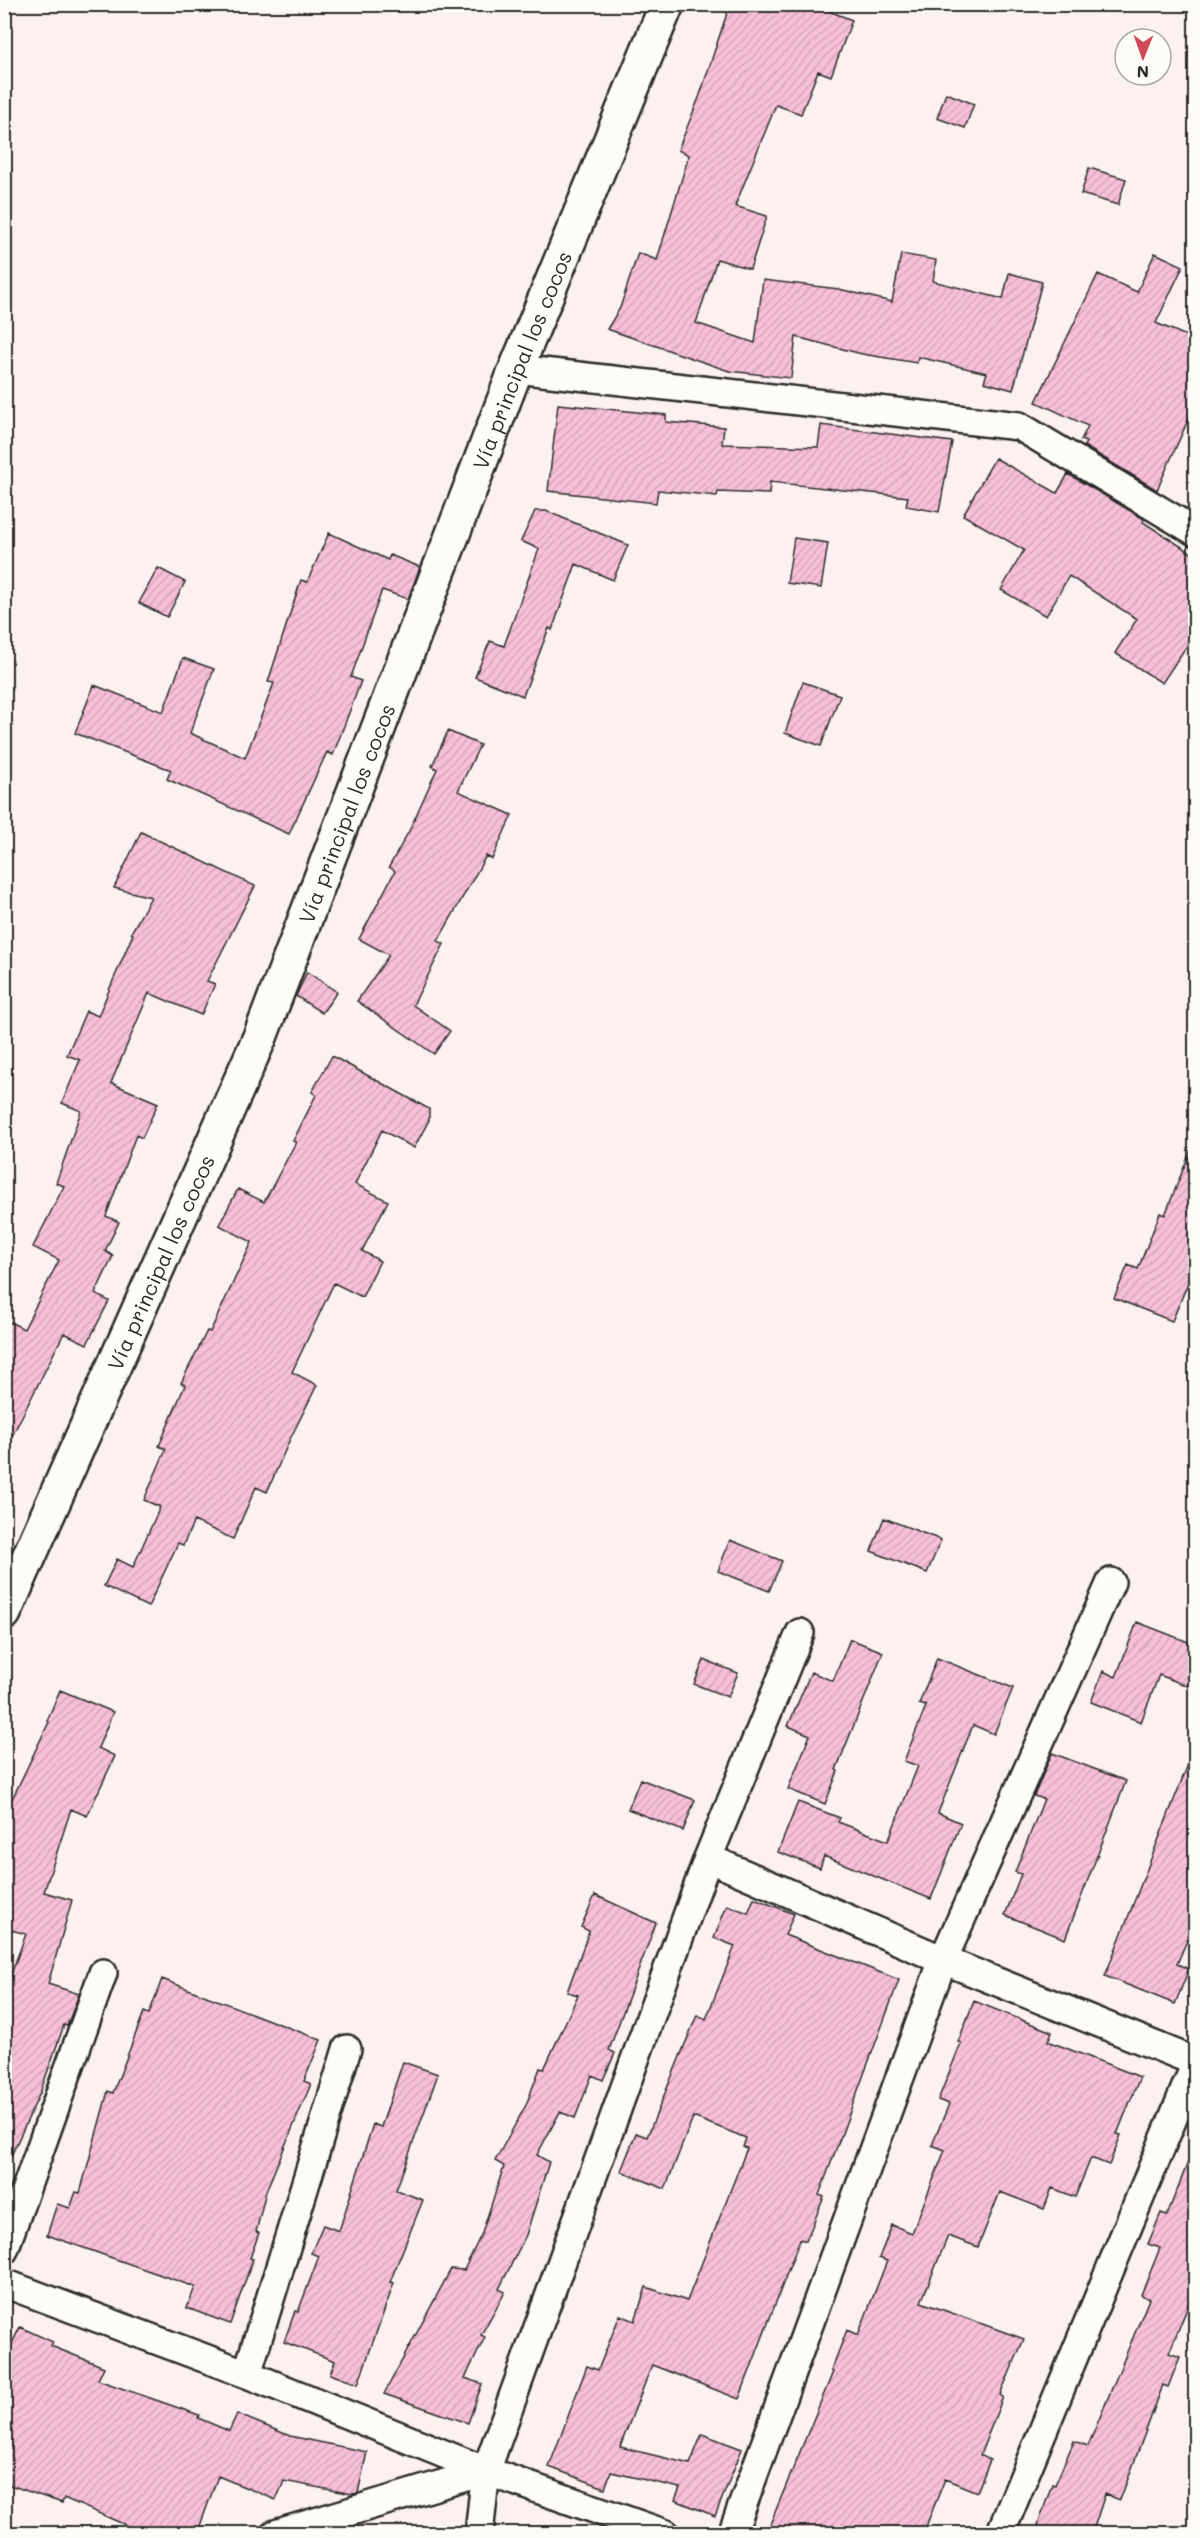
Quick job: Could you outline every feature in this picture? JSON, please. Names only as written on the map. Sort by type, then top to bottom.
[{"type":"street","name":"Vía principal los cocos","points":[[4,1613],[260,1036],[516,369],[667,4]]},
{"type":"street","points":[[516,369],[1019,426],[1196,532]]},
{"type":"street","points":[[732,2534],[943,1960],[1111,1582]]},
{"type":"street","points":[[479,2534],[486,2471],[708,1858],[800,1633]]},
{"type":"street","points":[[708,1858],[943,1960],[1196,2062],[1000,2534]]},
{"type":"street","points":[[4,2250],[103,1973]]},
{"type":"street","points":[[247,2374],[347,2049]]},
{"type":"street","points":[[4,2283],[247,2374],[486,2471],[666,2534]]},
{"type":"street","points":[[275,2534],[486,2471]]},
{"type":"building","points":[[730,4],[811,4],[852,20],[831,76],[818,71],[801,114],[776,105],[735,206],[767,216],[750,269],[717,259],[696,323],[755,343],[763,280],[839,289],[892,302],[901,254],[936,260],[933,281],[1003,299],[1009,273],[1042,282],[1013,390],[984,382],[987,373],[918,357],[917,363],[862,354],[796,337],[791,378],[729,371],[607,329],[620,308],[638,253],[657,260],[689,155],[678,150],[700,95]]},
{"type":"building","points":[[946,93],[974,104],[965,128],[937,118]]},
{"type":"building","points":[[1089,168],[1126,179],[1118,205],[1081,194]]},
{"type":"building","points":[[1155,253],[1183,266],[1156,323],[1196,340],[1196,402],[1157,490],[1084,446],[1086,442],[1081,440],[1088,426],[1036,402],[1098,274],[1137,292]]},
{"type":"building","points":[[558,404],[666,415],[666,422],[724,427],[722,444],[818,447],[821,425],[952,442],[939,512],[906,506],[908,497],[770,482],[769,494],[718,492],[717,496],[658,490],[656,503],[548,491]]},
{"type":"building","points":[[995,458],[1057,493],[1068,474],[1144,519],[1143,522],[1196,556],[1196,632],[1162,683],[1115,653],[1137,619],[1069,576],[1046,616],[1001,590],[1024,550],[963,515]]},
{"type":"building","points":[[535,511],[546,511],[628,545],[613,580],[576,564],[552,630],[549,628],[523,696],[475,677],[490,641],[504,646],[539,549],[521,541]]},
{"type":"building","points":[[329,533],[388,560],[390,555],[420,567],[408,599],[382,590],[351,677],[361,681],[333,755],[327,752],[289,834],[167,779],[171,770],[75,733],[94,685],[163,712],[183,658],[214,669],[190,733],[245,758],[274,683],[268,682],[301,580],[307,582]]},
{"type":"building","points":[[794,538],[828,543],[821,588],[787,583]]},
{"type":"building","points":[[158,568],[185,582],[167,617],[139,603]]},
{"type":"building","points":[[803,682],[840,695],[821,746],[785,733]]},
{"type":"building","points":[[448,731],[480,745],[458,791],[512,815],[492,859],[486,856],[438,941],[444,944],[413,1005],[450,1031],[434,1054],[357,1001],[389,955],[359,939],[395,871],[389,867],[409,831],[437,769],[432,766]]},
{"type":"building","points":[[141,832],[255,886],[207,981],[215,984],[201,1015],[149,993],[111,1083],[158,1103],[142,1138],[136,1135],[106,1216],[119,1222],[105,1251],[113,1256],[95,1294],[109,1301],[87,1344],[64,1333],[4,1452],[4,1319],[24,1329],[59,1260],[33,1247],[64,1186],[56,1183],[81,1111],[62,1103],[80,1060],[67,1055],[86,1011],[98,1016],[133,934],[131,933],[151,897],[114,888]]},
{"type":"building","points":[[307,972],[337,992],[322,1013],[296,996]]},
{"type":"building","points":[[332,1056],[429,1109],[429,1120],[414,1148],[382,1130],[355,1184],[388,1201],[362,1251],[380,1261],[362,1297],[334,1283],[292,1372],[317,1385],[267,1492],[256,1487],[233,1539],[194,1521],[183,1545],[178,1543],[148,1607],[104,1586],[117,1559],[133,1567],[160,1507],[144,1500],[166,1449],[159,1446],[185,1385],[181,1383],[207,1331],[210,1332],[252,1242],[219,1225],[238,1189],[264,1202],[296,1142],[293,1141],[316,1095],[312,1092]]},
{"type":"building","points":[[1194,1142],[1196,1264],[1172,1321],[1114,1298],[1128,1265],[1138,1269],[1160,1213],[1165,1215]]},
{"type":"building","points":[[884,1518],[941,1540],[927,1573],[871,1551]]},
{"type":"building","points":[[730,1540],[782,1561],[769,1591],[718,1571]]},
{"type":"building","points":[[1137,1622],[1196,1645],[1196,1668],[1188,1686],[1159,1675],[1141,1722],[1091,1702],[1103,1671],[1116,1677]]},
{"type":"building","points":[[850,1639],[883,1652],[836,1770],[838,1771],[825,1804],[788,1789],[810,1735],[788,1726],[811,1672],[833,1681]]},
{"type":"building","points":[[937,1658],[1013,1688],[994,1734],[973,1725],[938,1813],[961,1823],[931,1899],[824,1856],[820,1868],[778,1852],[798,1802],[840,1818],[838,1822],[888,1841],[918,1766],[904,1761],[926,1706],[919,1704]]},
{"type":"building","points":[[704,1660],[738,1673],[728,1697],[694,1684]]},
{"type":"building","points":[[60,1690],[113,1712],[98,1748],[115,1756],[87,1816],[71,1809],[44,1892],[72,1900],[48,1984],[79,1994],[67,2026],[64,2025],[40,2093],[4,2171],[4,1993],[26,1934],[4,1928],[4,1816],[49,1722],[47,1721]]},
{"type":"building","points":[[1194,1749],[1196,1750],[1196,1919],[1177,1964],[1189,1969],[1175,2004],[1105,1976]]},
{"type":"building","points":[[1052,1753],[1126,1781],[1065,1939],[1005,1915],[1021,1874],[1015,1872],[1044,1799],[1034,1796]]},
{"type":"building","points":[[640,1779],[695,1800],[683,1831],[628,1809]]},
{"type":"building","points":[[595,1895],[656,1923],[609,2050],[615,2053],[603,2080],[592,2075],[575,2118],[560,2112],[537,2155],[549,2162],[526,2235],[499,2289],[505,2292],[481,2335],[485,2337],[465,2378],[482,2384],[468,2423],[384,2394],[451,2269],[464,2270],[482,2233],[504,2166],[495,2161],[526,2105],[540,2068],[544,2069],[578,1995],[567,1992],[589,1931],[581,1927]]},
{"type":"building","points":[[754,1898],[794,1914],[785,1935],[899,1980],[819,2195],[824,2197],[806,2241],[800,2239],[739,2399],[652,2365],[620,2447],[690,2464],[702,2434],[742,2449],[715,2516],[675,2500],[680,2488],[611,2472],[605,2488],[549,2467],[587,2366],[598,2370],[620,2315],[635,2321],[646,2287],[687,2301],[747,2148],[743,2147],[746,2138],[693,2117],[665,2189],[621,2171],[636,2133],[647,2137],[697,2015],[706,2019],[735,1946],[714,1938],[727,1905],[748,1913]]},
{"type":"building","points":[[162,1979],[321,2040],[304,2081],[311,2084],[266,2191],[256,2232],[259,2233],[250,2258],[253,2259],[230,2324],[187,2308],[195,2287],[47,2235],[57,2204],[70,2208],[76,2192],[80,2193],[108,2091],[113,2093],[144,2012],[149,2014]]},
{"type":"building","points":[[974,2001],[1052,2032],[1048,2041],[1140,2077],[1117,2134],[1121,2135],[1109,2165],[1091,2158],[1075,2197],[1052,2188],[1044,2209],[1000,2192],[978,2247],[948,2236],[921,2302],[1024,2339],[1000,2395],[1003,2397],[980,2455],[990,2460],[977,2492],[945,2479],[923,2534],[766,2534],[833,2372],[831,2371],[847,2330],[858,2335],[887,2261],[879,2258],[892,2225],[912,2233],[945,2150],[932,2145],[949,2104],[938,2100],[961,2043],[958,2042]]},
{"type":"building","points":[[403,2062],[438,2074],[396,2190],[423,2200],[390,2282],[394,2283],[358,2384],[330,2374],[335,2361],[284,2342],[319,2256],[311,2253],[323,2225],[339,2231],[373,2124],[381,2127]]},
{"type":"building","points":[[1194,2147],[1196,2286],[1169,2353],[1180,2357],[1168,2387],[1163,2385],[1120,2500],[1105,2494],[1092,2534],[1035,2534],[1052,2484],[1055,2485],[1074,2441],[1088,2446],[1149,2299],[1141,2295],[1160,2248],[1148,2244],[1161,2213],[1167,2215]]},
{"type":"building","points":[[20,2327],[53,2342],[51,2346],[104,2367],[98,2380],[199,2415],[198,2418],[229,2431],[237,2414],[290,2436],[367,2452],[358,2493],[352,2494],[284,2481],[276,2500],[218,2476],[197,2534],[146,2534],[64,2498],[62,2503],[4,2483],[4,2360]]}]
